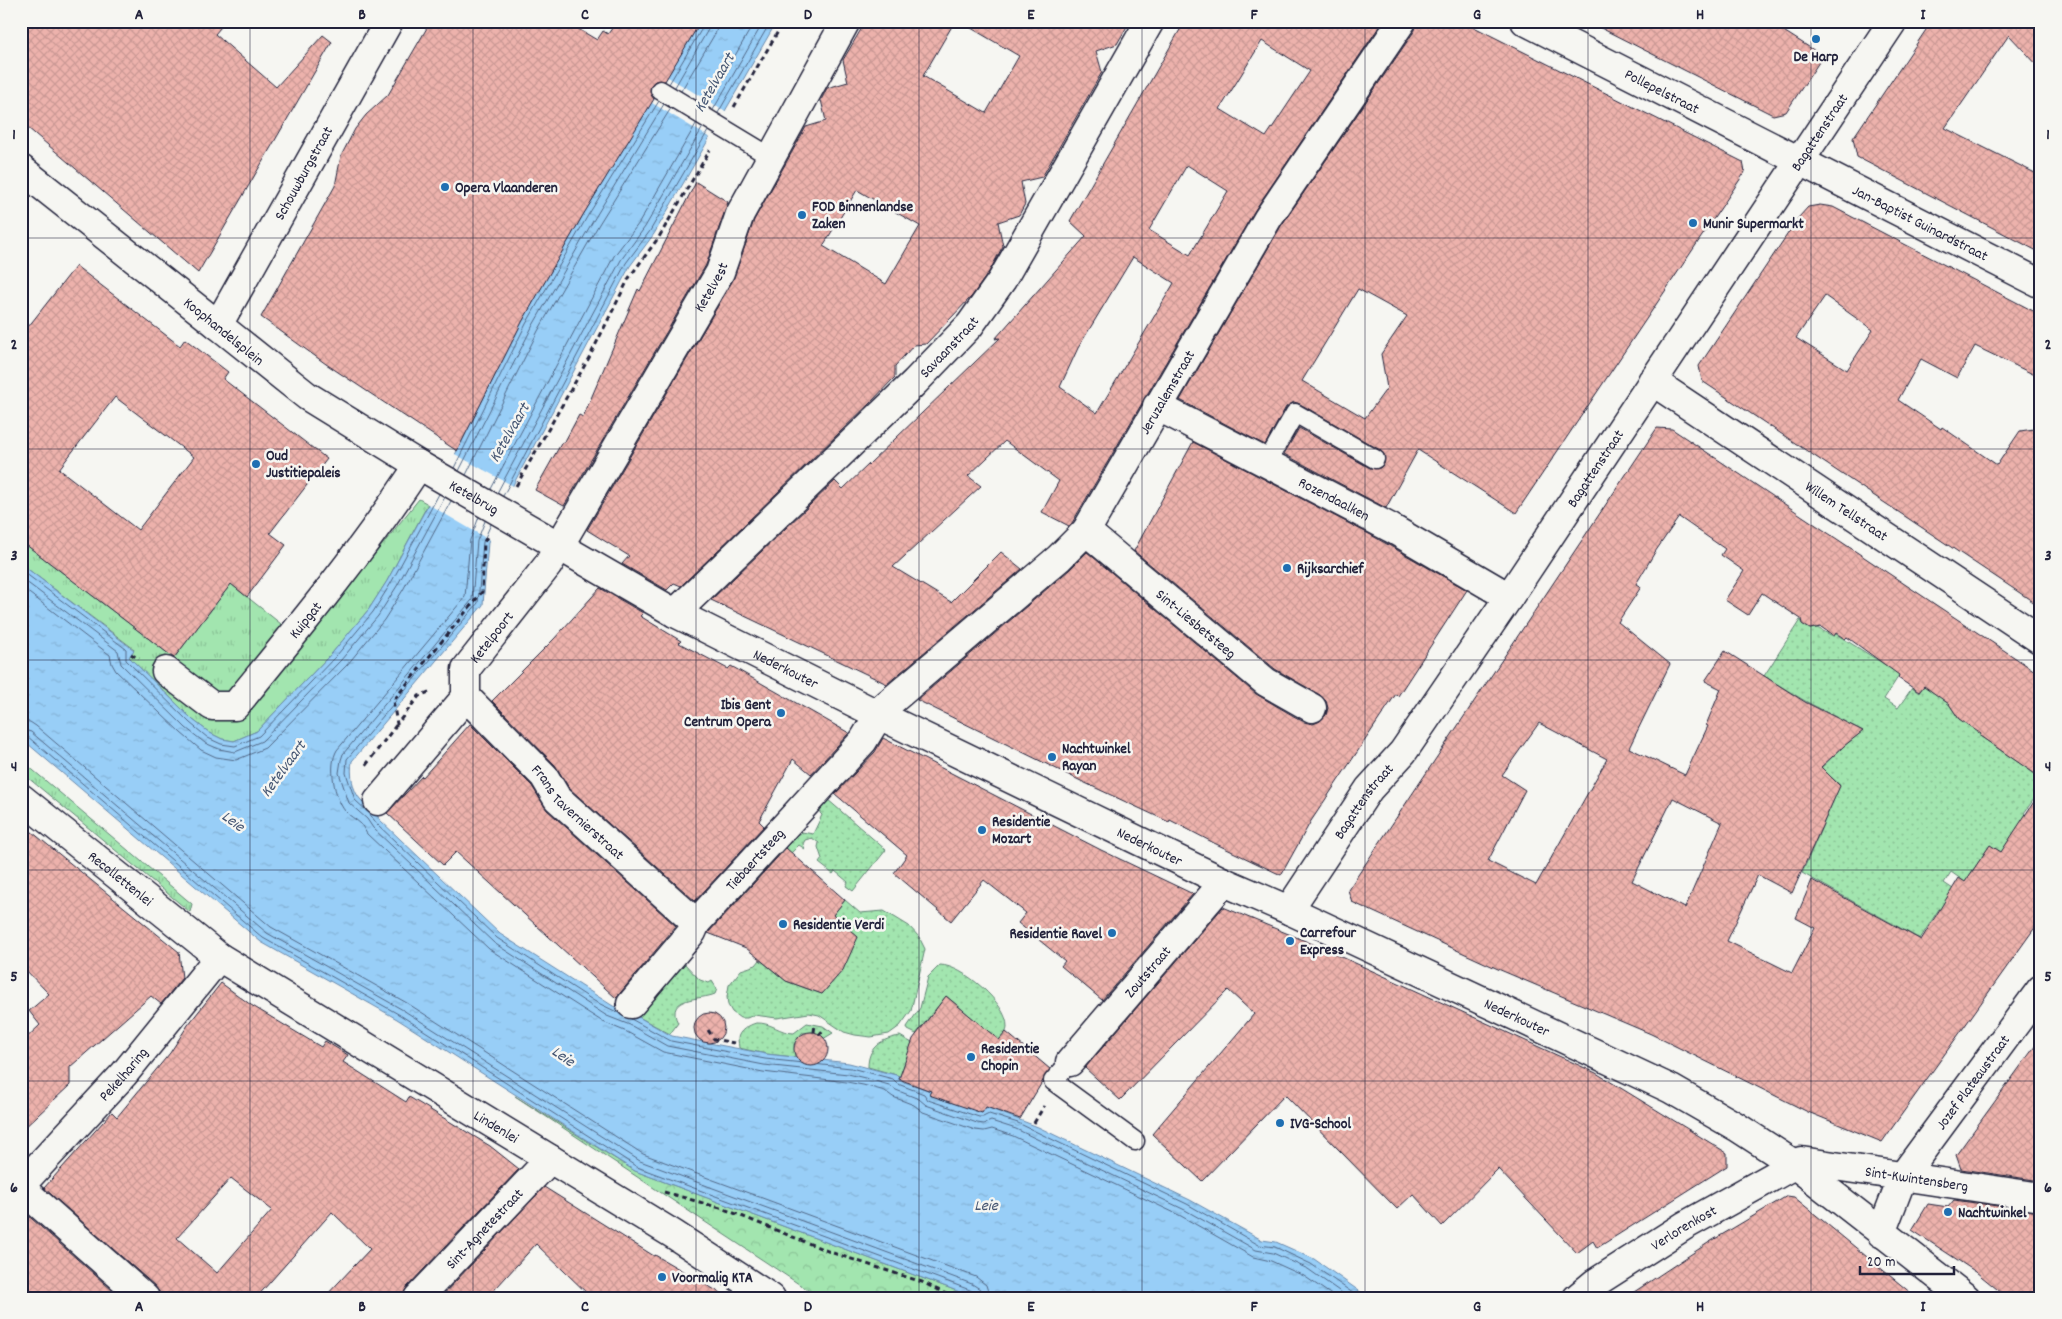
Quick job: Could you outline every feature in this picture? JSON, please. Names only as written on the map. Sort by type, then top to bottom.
[{"type":"street","name":"Schouwburgstraat","points":[[218,325],[389,21]]},
{"type":"street","name":"Ketelvest","points":[[560,544],[720,272],[740,214],[846,21]]},
{"type":"street","name":"Savaanstraat","points":[[676,613],[915,382],[970,325],[1002,280],[1150,21]]},
{"type":"street","name":"Jeruzalemstraat","points":[[879,715],[883,708],[1059,558],[1086,532],[1268,218],[1402,21]]},
{"type":"street","name":"Pollepelstraat","points":[[1525,21],[1799,161]]},
{"type":"street","name":"Bagattenstraat","points":[[1291,911],[1294,902],[1369,788],[1403,752],[1509,597],[1893,21]]},
{"type":"street","name":"Jan-Baptist Guinardstraat","points":[[1799,161],[2041,284]]},
{"type":"street","name":"Koophandelsplein","points":[[21,169],[307,396],[429,470]]},
{"type":"street","name":"Willem Tellstraat","points":[[1652,381],[2041,640]]},
{"type":"street","name":"Rozendaalken","points":[[1158,406],[1390,528],[1509,597]]},
{"type":"street","name":"Ketelbrug","points":[[429,470],[512,504]]},
{"type":"street","name":"Kuipgat","points":[[166,671],[212,706],[235,706],[302,623],[402,491],[429,470]]},
{"type":"street","name":"Nederkouter","points":[[512,504],[560,544],[676,613],[879,715],[1224,882],[1291,911],[1639,1073],[1738,1127],[1794,1164],[1966,1298]]},
{"type":"street","name":"Sint-Liesbetsteeg","points":[[1086,532],[1266,682],[1312,708]]},
{"type":"street","name":"Ketelpoort","points":[[466,697],[466,670],[548,565],[560,544]]},
{"type":"street","points":[[378,801],[466,697]]},
{"type":"street","name":"Frans Tavernierstraat","points":[[466,697],[544,776],[557,798],[696,923]]},
{"type":"street","name":"Tiebaertsteeg","points":[[631,1004],[692,932],[696,923],[863,741],[879,715]]},
{"type":"street","name":"Recollettenlei","points":[[21,798],[219,957]]},
{"type":"street","name":"Zoutstraat","points":[[1070,1062],[1224,882]]},
{"type":"street","name":"Lindenlei","points":[[219,957],[673,1234],[771,1298]]},
{"type":"street","name":"Pekelharing","points":[[21,1187],[124,1074],[219,957]]},
{"type":"street","name":"Jozef Plateaustraat","points":[[1882,1233],[1903,1176],[2041,989]]},
{"type":"street","name":"Sint-Agnetestraat","points":[[418,1298],[550,1159]]},
{"type":"street","name":"Sint-Kwintensberg","points":[[1794,1164],[1801,1161],[2041,1197]]},
{"type":"street","name":"Verlorenkost","points":[[1577,1298],[1595,1283],[1684,1226],[1794,1164]]},
{"type":"street","points":[[21,1187],[145,1298]]},
{"type":"lane","points":[[660,90],[771,157]]},
{"type":"lane","points":[[1267,462],[1295,413],[1375,458]]},
{"type":"lane","points":[[1070,1062],[1053,1081],[1135,1141]]},
{"type":"path","points":[[734,108],[784,21]]},
{"type":"path","points":[[512,504],[629,278],[659,237],[714,142]]},
{"type":"path","points":[[419,696],[397,724],[393,701],[482,592],[484,542],[489,533]]},
{"type":"path","points":[[131,654],[136,657]]},
{"type":"path","points":[[814,1032],[815,1024]]},
{"type":"path","points":[[819,1035],[825,1028]]},
{"type":"path","points":[[708,1030],[714,1039],[734,1043]]},
{"type":"path","points":[[1034,1124],[1046,1103]]},
{"type":"path","points":[[660,1190],[724,1209],[830,1252],[922,1282],[954,1298]]},
{"type":"green space","points":[[419,499],[428,504],[387,581],[369,609],[333,652],[257,731],[234,741],[222,739],[210,733],[193,720],[129,657],[134,649],[21,564],[21,541],[174,658],[231,584],[286,628],[233,696],[250,710]]},
{"type":"green space","points":[[1800,620],[1802,624],[1810,629],[1817,628],[1833,636],[1836,634],[1900,674],[1884,699],[1898,708],[1912,688],[1919,693],[1925,684],[1945,698],[1943,700],[1949,704],[1959,719],[1985,727],[1980,736],[2041,778],[2041,789],[2024,813],[2035,822],[2001,852],[1990,845],[1965,882],[1951,872],[1944,883],[1959,893],[1948,912],[1939,909],[1920,939],[1802,873],[1840,785],[1821,768],[1863,731],[1805,701],[1764,676]]},
{"type":"green space","points":[[21,760],[192,904],[190,912],[21,772]]},
{"type":"green space","points":[[827,799],[886,850],[853,891],[846,886],[848,882],[835,871],[833,874],[819,863],[822,859],[818,847],[819,843],[812,838],[805,840],[803,844],[805,849],[799,845],[727,918],[737,897],[788,843],[802,832],[813,834],[822,815],[820,813],[820,805]]},
{"type":"green space","points":[[845,900],[860,913],[884,911],[896,918],[909,926],[919,937],[925,949],[911,1011],[900,1026],[889,1034],[871,1037],[844,1032],[819,1015],[809,1013],[777,1018],[754,1015],[740,1018],[732,1012],[728,1005],[727,997],[729,985],[741,970],[756,965],[760,960],[786,981],[822,994],[843,970],[833,915]]},
{"type":"green space","points":[[682,961],[700,980],[709,983],[712,981],[717,989],[715,994],[680,1004],[676,1008],[675,1014],[678,1023],[670,1034],[635,1015]]},
{"type":"green space","points":[[940,965],[960,971],[992,997],[1005,1018],[1007,1027],[999,1040],[946,996],[916,1034],[908,1030],[907,1027],[920,1008],[928,977]]},
{"type":"green space","points":[[756,1023],[766,1024],[789,1033],[794,1033],[807,1023],[823,1026],[833,1033],[823,1039],[814,1032],[802,1033],[794,1044],[795,1057],[766,1054],[739,1048],[738,1036],[740,1033]]},
{"type":"green space","points":[[900,1036],[912,1043],[900,1076],[868,1067],[870,1054],[877,1045],[887,1039]]},
{"type":"green space","points":[[515,1096],[635,1171],[976,1298],[820,1298]]},
{"type":"water","name":"Leie","points":[[701,21],[777,21],[654,234],[630,266],[514,483],[488,542],[483,605],[352,761],[351,771],[358,796],[380,820],[500,934],[613,1006],[635,1015],[672,1036],[766,1054],[849,1063],[900,1076],[899,1080],[931,1091],[929,1095],[986,1107],[1038,1127],[1190,1200],[1262,1240],[1276,1242],[1314,1259],[1369,1298],[976,1298],[635,1171],[397,1019],[261,942],[21,738],[21,564],[134,650],[129,657],[193,720],[210,733],[222,739],[234,741],[257,731],[333,652],[369,609],[387,581],[457,451],[522,322],[583,215]]},
{"type":"pier","points":[[668,77],[727,112],[712,139],[652,103]]},
{"type":"pier","points":[[453,453],[515,487],[491,541],[426,503]]},
{"type":"building","points":[[21,21],[226,21],[215,34],[276,87],[323,35],[332,42],[198,273],[21,122]]},
{"type":"building","points":[[431,21],[565,21],[597,40],[603,31],[608,34],[617,21],[701,21],[665,81],[655,81],[651,85],[651,95],[654,99],[583,215],[522,322],[457,451],[326,364],[261,317],[335,186],[341,156],[355,129],[366,115],[388,95]]},
{"type":"building","points":[[866,21],[955,21],[923,76],[986,113],[1019,56],[959,21],[1130,21],[1117,44],[1096,51],[1102,72],[1042,177],[1021,182],[1025,204],[1019,215],[998,222],[1003,246],[989,272],[972,296],[926,344],[914,345],[895,366],[895,377],[870,403],[681,586],[674,583],[667,590],[622,564],[629,556],[587,530],[733,280],[754,220],[806,127],[826,121],[821,100],[827,88],[848,82],[843,60]],"holes":[[[857,190],[920,226],[886,284],[823,246]]]},
{"type":"building","points":[[1185,21],[1383,21],[1255,210],[1072,523],[1069,526],[1042,512],[1059,481],[1005,441],[968,476],[981,486],[893,567],[951,602],[1001,552],[1022,569],[887,684],[711,600],[835,481],[843,489],[1000,338],[995,339],[1086,236],[1070,221]],"holes":[[[1262,41],[1310,71],[1266,137],[1220,109]],[[1187,165],[1228,191],[1190,255],[1149,230]],[[1133,257],[1174,283],[1097,413],[1060,387],[1078,348]]]},
{"type":"building","points":[[1417,21],[1462,21],[1743,162],[1745,172],[1516,513],[1418,450],[1386,508],[1284,454],[1299,428],[1370,468],[1380,468],[1384,464],[1384,454],[1380,450],[1300,404],[1294,402],[1286,407],[1265,445],[1180,400],[1281,226],[1415,30]],"holes":[[[1358,289],[1407,316],[1381,354],[1387,388],[1365,418],[1302,381]]]},
{"type":"building","points":[[1587,21],[1768,21],[1823,56],[1786,112],[1773,115]]},
{"type":"building","points":[[1932,21],[2041,21],[2041,69],[2009,35],[1945,128],[2041,176],[2041,253],[1857,157],[1853,138]]},
{"type":"building","points":[[696,182],[728,202],[706,265],[564,506],[535,490],[579,415],[583,417],[638,289],[640,291]]},
{"type":"building","points":[[1820,205],[1833,207],[2041,315],[2041,378],[1975,346],[1957,378],[1921,359],[1898,400],[1941,429],[1942,427],[1997,465],[2020,431],[2041,428],[2041,607],[1702,381],[1699,366],[1799,217],[1808,207]],"holes":[[[1825,296],[1873,330],[1847,370],[1796,338]]]},
{"type":"building","name":"Oud Justitiepaleis","points":[[76,266],[180,346],[185,339],[228,372],[223,379],[327,459],[270,533],[286,545],[247,597],[231,584],[174,658],[21,541],[21,336]],"holes":[[[115,397],[194,457],[138,530],[59,469]]]},
{"type":"building","points":[[1657,428],[1672,429],[2041,675],[2041,778],[1980,736],[1981,734],[1959,719],[1949,704],[1924,686],[1919,692],[1898,678],[1899,675],[1847,637],[1845,639],[1836,633],[1834,636],[1821,627],[1810,629],[1802,624],[1801,619],[1762,593],[1748,615],[1725,600],[1744,571],[1721,555],[1725,549],[1679,517],[1636,584],[1641,587],[1618,622],[1670,664],[1629,748],[1685,775],[1708,726],[1706,725],[1721,689],[1705,681],[1725,651],[1805,702],[1863,731],[1821,767],[1840,786],[1792,893],[1758,875],[1727,941],[1792,973],[1815,928],[1796,918],[1812,880],[1921,940],[1959,878],[1965,882],[1990,845],[2001,852],[2041,791],[2041,919],[1882,1142],[1808,1112],[1651,1034],[1498,969],[1352,902],[1348,890]],"holes":[[[1539,723],[1607,759],[1536,885],[1488,861],[1525,790],[1502,775]],[[1673,798],[1722,823],[1685,908],[1632,881]]]},
{"type":"building","points":[[1193,442],[1371,535],[1467,590],[1398,696],[1396,694],[1311,821],[1281,875],[1170,820],[1169,822],[1083,782],[917,700],[1069,570],[1087,552],[1256,694],[1304,722],[1313,724],[1320,721],[1326,715],[1328,708],[1326,701],[1320,695],[1275,669],[1134,551]]},
{"type":"building","points":[[600,588],[643,613],[640,616],[681,641],[679,643],[728,669],[731,666],[849,733],[811,774],[793,759],[759,821],[764,826],[695,901],[569,788],[555,765],[492,701],[554,639]]},
{"type":"building","points":[[470,724],[532,786],[547,810],[676,926],[616,998],[456,852],[443,865],[387,813],[423,777]]},
{"type":"building","points":[[883,738],[1101,850],[1193,894],[1102,1000],[1061,966],[1065,961],[1018,923],[1026,913],[984,880],[951,921],[894,873],[907,855],[835,794],[875,752]]},
{"type":"building","points":[[21,823],[179,952],[182,978],[161,1004],[151,996],[70,1067],[70,1085],[21,1131],[21,1043],[40,1025],[29,1011],[49,994],[21,965]]},
{"type":"building","name":"Residentie Verdi","points":[[786,848],[845,900],[833,915],[858,937],[843,970],[822,994],[786,981],[746,948],[708,933]]},
{"type":"building","points":[[1223,907],[1320,947],[1596,1073],[1727,1153],[1727,1166],[1597,1248],[1593,1241],[1577,1253],[1498,1169],[1442,1226],[1413,1194],[1397,1209],[1285,1095],[1202,1181],[1152,1134],[1254,1014],[1228,990],[1120,1100],[1085,1068]]},
{"type":"building","points":[[221,983],[251,1005],[321,1047],[325,1041],[348,1055],[343,1062],[406,1102],[409,1097],[490,1146],[519,1169],[407,1287],[403,1298],[324,1298],[370,1249],[332,1212],[256,1298],[160,1298],[160,1293],[155,1286],[44,1188],[112,1112],[117,1117],[170,1053],[188,1025]],"holes":[[[231,1178],[272,1210],[217,1273],[177,1238]]]},
{"type":"building","name":"Residentie Chopin","points":[[946,996],[999,1040],[1006,1032],[1050,1069],[1020,1119],[986,1107],[982,1113],[929,1095],[931,1091],[899,1079],[913,1039]]},
{"type":"building","points":[[709,1013],[720,1017],[724,1028],[720,1039],[709,1043],[698,1039],[694,1028],[698,1017]]},
{"type":"building","points":[[811,1032],[823,1037],[828,1049],[823,1061],[811,1066],[799,1061],[794,1049],[799,1037]]},
{"type":"building","points":[[2041,1038],[2041,1181],[1961,1169],[1956,1155]]},
{"type":"building","points":[[544,1187],[654,1256],[729,1298],[592,1298],[536,1244],[487,1298],[440,1298]]},
{"type":"building","points":[[1787,1196],[1794,1197],[1917,1298],[1625,1298],[1708,1243]]},
{"type":"building","points":[[1954,1200],[2041,1212],[2041,1298],[2008,1298],[1976,1272],[1912,1230],[1928,1204],[1948,1207]]},
{"type":"building","points":[[23,1211],[121,1298],[32,1298],[21,1280],[21,1212]]},
{"type":"place","name":"De Harp","points":[[1816,39]]},
{"type":"place","name":"Opera Vlaanderen","points":[[445,187]]},
{"type":"place","name":"FOD Binnenlandse Zaken","points":[[802,215]]},
{"type":"place","name":"Munir Supermarkt","points":[[1693,223]]},
{"type":"place","name":"Oud Justitiepaleis","points":[[256,464]]},
{"type":"place","name":"Rijksarchief","points":[[1287,568]]},
{"type":"place","name":"Ibis Gent Centrum Opera","points":[[781,713]]},
{"type":"place","name":"Nachtwinkel Rayan","points":[[1052,757]]},
{"type":"place","name":"Residentie Mozart","points":[[982,830]]},
{"type":"place","name":"Residentie Verdi","points":[[783,924]]},
{"type":"place","name":"Residentie Ravel","points":[[1112,933]]},
{"type":"place","name":"Carrefour Express","points":[[1290,941]]},
{"type":"place","name":"Residentie Chopin","points":[[971,1057]]},
{"type":"place","name":"IVG-School","points":[[1280,1123]]},
{"type":"place","name":"Nachtwinkel","points":[[1948,1212]]},
{"type":"place","name":"Voormalig KTA","points":[[662,1277]]},
{"type":"water label","name":"Ketelvaart","points":[[713,82]]},
{"type":"water label","name":"Ketelvaart","points":[[508,432]]},
{"type":"water label","name":"Ketelvaart","points":[[282,768]]}]
